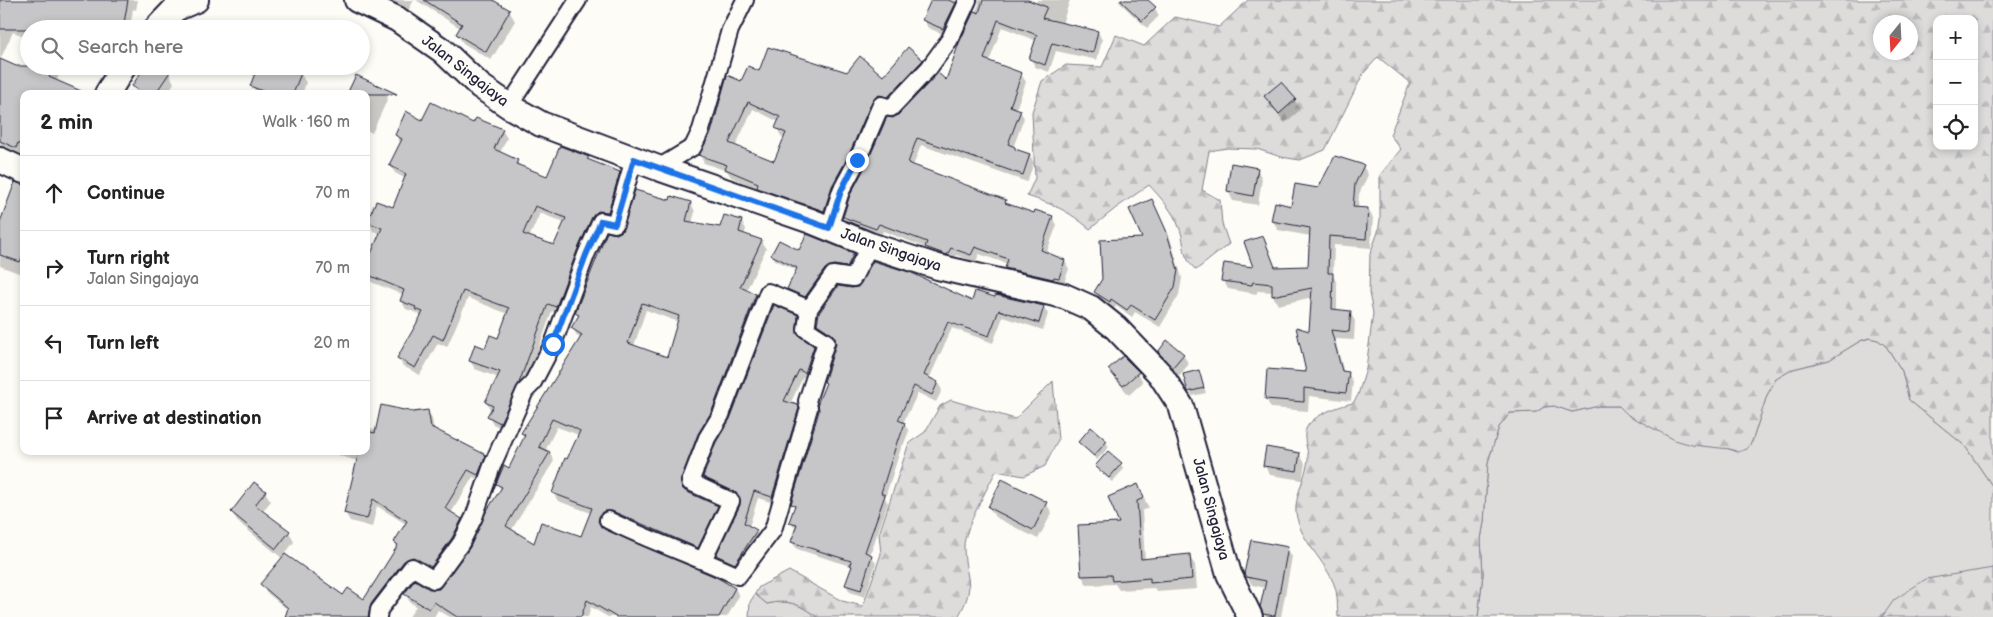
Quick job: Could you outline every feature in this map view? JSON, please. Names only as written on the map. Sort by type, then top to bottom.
[{"type":"street","points":[[165,20],[175,9],[196,0]]},
{"type":"street","name":"Jalan Singajaya","points":[[357,0],[397,19],[443,51],[480,86],[509,106],[541,124],[658,168],[829,228],[870,245],[938,267],[1064,296],[1091,308],[1116,328],[1160,374],[1181,406],[1229,574],[1250,617]]},
{"type":"street","points":[[509,106],[578,0]]},
{"type":"street","points":[[658,168],[693,147],[701,130],[730,30],[745,0]]},
{"type":"street","points":[[829,228],[841,191],[881,105],[891,108],[929,68],[950,39],[968,0]]},
{"type":"street","points":[[109,90],[119,75]]},
{"type":"street","points":[[378,617],[379,610],[412,567],[434,580],[461,543],[474,517],[492,466],[525,391],[532,384],[553,344],[586,255],[601,221],[615,224],[634,159]]},
{"type":"street","points":[[0,160],[20,169]]},
{"type":"street","points":[[608,520],[642,537],[703,560],[738,576],[773,530],[809,408],[806,400],[826,342],[806,329],[809,309],[832,275],[853,278],[870,245]]},
{"type":"street","points":[[703,560],[732,501],[690,482],[707,438],[721,415],[768,292],[809,309]]},
{"type":"green space","points":[[1248,0],[1993,0],[1993,487],[1965,446],[1909,400],[1902,371],[1886,346],[1878,340],[1869,338],[1860,341],[1829,360],[1793,369],[1776,379],[1767,395],[1752,442],[1747,449],[1738,452],[1730,449],[1692,445],[1675,440],[1628,415],[1619,406],[1599,406],[1572,412],[1554,406],[1544,407],[1536,412],[1510,413],[1499,427],[1488,462],[1481,539],[1483,574],[1478,617],[1338,617],[1337,598],[1331,577],[1302,532],[1296,512],[1297,500],[1308,460],[1305,434],[1306,428],[1316,418],[1324,413],[1353,403],[1358,395],[1366,369],[1373,313],[1369,293],[1370,254],[1380,220],[1380,175],[1401,149],[1390,135],[1410,83],[1378,57],[1363,74],[1325,150],[1300,160],[1281,157],[1257,149],[1227,148],[1209,151],[1202,190],[1220,200],[1222,224],[1229,244],[1196,270],[1187,259],[1176,221],[1149,185],[1090,229],[1060,209],[1027,196],[1035,178],[1032,112],[1042,81],[1066,65],[1102,67],[1116,35],[1144,46],[1175,17],[1219,27]]},
{"type":"green space","points":[[1870,338],[1878,340],[1886,346],[1902,371],[1909,400],[1965,446],[1993,487],[1993,568],[1882,614],[1882,617],[1478,617],[1483,574],[1481,539],[1488,462],[1499,427],[1510,413],[1536,412],[1544,407],[1554,406],[1572,412],[1599,406],[1619,406],[1628,415],[1738,452],[1752,442],[1767,395],[1776,379],[1793,369],[1829,360],[1860,341]]},
{"type":"green space","points":[[1053,381],[1058,440],[1045,466],[1024,476],[996,471],[977,509],[965,539],[964,546],[969,588],[964,606],[958,617],[817,617],[805,609],[788,602],[767,604],[755,594],[759,587],[789,571],[842,601],[863,606],[881,554],[879,534],[909,443],[925,432],[940,406],[951,400],[1015,419]]},
{"type":"green space","points":[[1993,568],[1993,617],[1882,617],[1894,600],[1926,579]]},
{"type":"green space","points":[[755,594],[767,604],[788,602],[805,609],[817,617],[749,617],[750,602]]},
{"type":"building","points":[[0,0],[128,0],[125,20],[20,20],[20,29],[0,29]]},
{"type":"building","points":[[424,0],[493,0],[510,10],[486,52],[456,34],[462,24]]},
{"type":"building","points":[[931,0],[948,0],[956,3],[943,29],[922,20]]},
{"type":"building","points":[[983,0],[1028,0],[1047,7],[1042,18],[1098,31],[1093,53],[1052,43],[1045,65],[1029,59],[1037,35],[998,20],[984,59],[1022,73],[1010,106],[1021,110],[1008,144],[1015,147],[1015,149],[1030,154],[1023,175],[917,138],[908,163],[1006,200],[1005,203],[1034,213],[1035,210],[1053,216],[1041,250],[1065,260],[1059,278],[1054,277],[1053,279],[1005,268],[1008,259],[975,247],[971,255],[951,248],[947,255],[925,247],[927,242],[879,224],[876,229],[843,217],[850,195],[866,165],[887,117],[893,118],[898,115],[938,73],[946,80],[959,43],[974,11],[979,13]]},
{"type":"building","points":[[1120,0],[1148,0],[1156,7],[1142,21]]},
{"type":"building","points":[[768,47],[847,72],[860,56],[883,76],[908,47],[923,60],[888,97],[879,95],[872,101],[848,157],[832,186],[824,211],[757,188],[758,183],[725,169],[727,165],[698,155],[711,133],[727,75],[741,81],[748,66],[759,71]],"holes":[[[748,102],[780,117],[775,128],[786,133],[774,161],[729,143]]]},
{"type":"building","points":[[0,59],[20,66],[20,75],[50,75],[49,77],[79,90],[20,90],[20,144],[18,143],[16,148],[0,141]]},
{"type":"building","points":[[139,75],[168,75],[158,90],[138,90],[132,86]]},
{"type":"building","points":[[254,75],[300,75],[295,90],[260,90],[250,86]]},
{"type":"building","points":[[356,75],[397,94],[370,94],[370,90],[349,90]]},
{"type":"building","points":[[1281,82],[1296,99],[1279,114],[1264,96]]},
{"type":"building","points":[[431,102],[473,123],[476,118],[503,129],[494,149],[518,160],[516,164],[547,176],[560,146],[620,172],[608,212],[598,211],[592,217],[556,307],[548,304],[519,383],[500,423],[487,416],[493,406],[485,402],[500,372],[469,361],[475,344],[485,348],[490,335],[498,338],[509,308],[463,291],[443,340],[433,335],[415,368],[397,358],[423,312],[400,301],[404,290],[370,276],[370,256],[382,228],[370,223],[370,215],[376,201],[393,207],[406,174],[389,165],[402,139],[395,135],[406,111],[422,120]],"holes":[[[535,206],[566,218],[554,245],[523,234]]]},
{"type":"building","points":[[1335,156],[1364,165],[1355,184],[1353,207],[1368,208],[1366,239],[1329,236],[1328,273],[1333,273],[1332,309],[1351,311],[1349,332],[1331,330],[1342,371],[1349,372],[1346,393],[1304,388],[1304,402],[1265,399],[1267,369],[1306,372],[1296,327],[1309,331],[1312,288],[1272,296],[1272,284],[1253,282],[1252,285],[1221,281],[1224,263],[1253,267],[1244,242],[1263,236],[1275,267],[1308,266],[1310,228],[1271,221],[1275,202],[1291,206],[1295,184],[1318,188]]},
{"type":"building","points":[[1231,163],[1258,168],[1253,196],[1227,191]]},
{"type":"building","points":[[15,182],[20,183],[20,262],[0,255],[0,222]]},
{"type":"building","points":[[635,190],[670,200],[671,196],[691,202],[686,221],[720,227],[724,215],[742,220],[739,232],[762,240],[740,287],[756,294],[712,411],[698,434],[681,479],[682,488],[685,491],[718,506],[698,548],[612,511],[602,512],[598,521],[604,529],[718,578],[735,588],[719,617],[616,617],[587,600],[581,617],[457,617],[434,602],[429,609],[404,594],[415,580],[429,589],[439,589],[470,547],[486,512],[502,487],[496,484],[504,465],[509,468],[525,435],[521,433],[582,335],[571,328],[579,315],[575,313],[607,232],[617,234],[622,231]],"holes":[[[642,303],[679,316],[667,357],[628,343]],[[552,419],[580,431],[567,459],[565,458],[552,493],[592,508],[581,536],[541,522],[534,543],[506,526],[550,452],[539,447]]]},
{"type":"building","points":[[1152,199],[1166,230],[1178,270],[1175,287],[1155,320],[1131,305],[1127,310],[1111,299],[1110,302],[1094,292],[1102,279],[1100,240],[1142,238],[1129,209]]},
{"type":"building","points":[[807,234],[854,253],[847,267],[834,265],[825,269],[805,297],[787,289],[797,268],[771,255],[779,240],[799,250]]},
{"type":"building","points":[[873,261],[912,273],[972,301],[975,291],[995,297],[996,295],[1044,306],[1039,323],[999,310],[989,336],[948,322],[924,375],[938,382],[932,395],[914,386],[898,420],[905,423],[881,493],[885,495],[865,552],[872,555],[861,590],[845,585],[852,566],[850,565],[851,561],[791,542],[797,524],[789,522],[795,505],[791,504],[819,411],[818,402],[826,383],[824,382],[836,344],[832,334],[817,324],[819,313],[838,286],[858,287]]},
{"type":"building","points":[[774,305],[798,315],[797,334],[814,346],[805,373],[799,370],[784,401],[798,405],[799,408],[772,497],[754,491],[744,523],[757,530],[735,564],[716,555],[740,505],[739,496],[735,492],[703,477],[716,442],[730,419]]},
{"type":"building","points":[[1167,340],[1184,354],[1172,368],[1158,352]]},
{"type":"building","points":[[1123,356],[1139,372],[1123,386],[1108,369]]},
{"type":"building","points":[[1199,370],[1204,388],[1188,392],[1183,374]]},
{"type":"building","points":[[381,405],[413,412],[428,410],[431,427],[486,455],[478,475],[468,470],[445,508],[462,519],[452,538],[431,567],[413,557],[404,561],[371,604],[368,617],[285,617],[288,608],[260,584],[285,554],[343,595],[348,588],[364,599],[398,545],[394,542],[407,521],[373,499],[367,519],[344,513],[358,455],[370,455],[370,432],[375,433]]},
{"type":"building","points":[[1091,427],[1107,441],[1094,456],[1078,442]]},
{"type":"building","points":[[1266,447],[1300,453],[1297,471],[1263,466]]},
{"type":"building","points":[[1108,451],[1122,463],[1109,478],[1095,466]]},
{"type":"building","points":[[1002,479],[1047,502],[1033,530],[988,507]]},
{"type":"building","points":[[254,482],[266,491],[255,505],[290,531],[276,549],[231,512]]},
{"type":"building","points":[[1138,484],[1144,498],[1137,501],[1141,559],[1190,554],[1192,579],[1150,583],[1150,578],[1112,581],[1111,575],[1081,576],[1078,525],[1119,523],[1108,497]]},
{"type":"building","points":[[1251,540],[1288,547],[1275,616],[1263,614],[1260,607],[1266,581],[1246,577],[1244,574]]},
{"type":"route","points":[[553,344],[586,255],[601,221],[615,224],[634,159],[829,228],[841,191],[857,160]]}]
